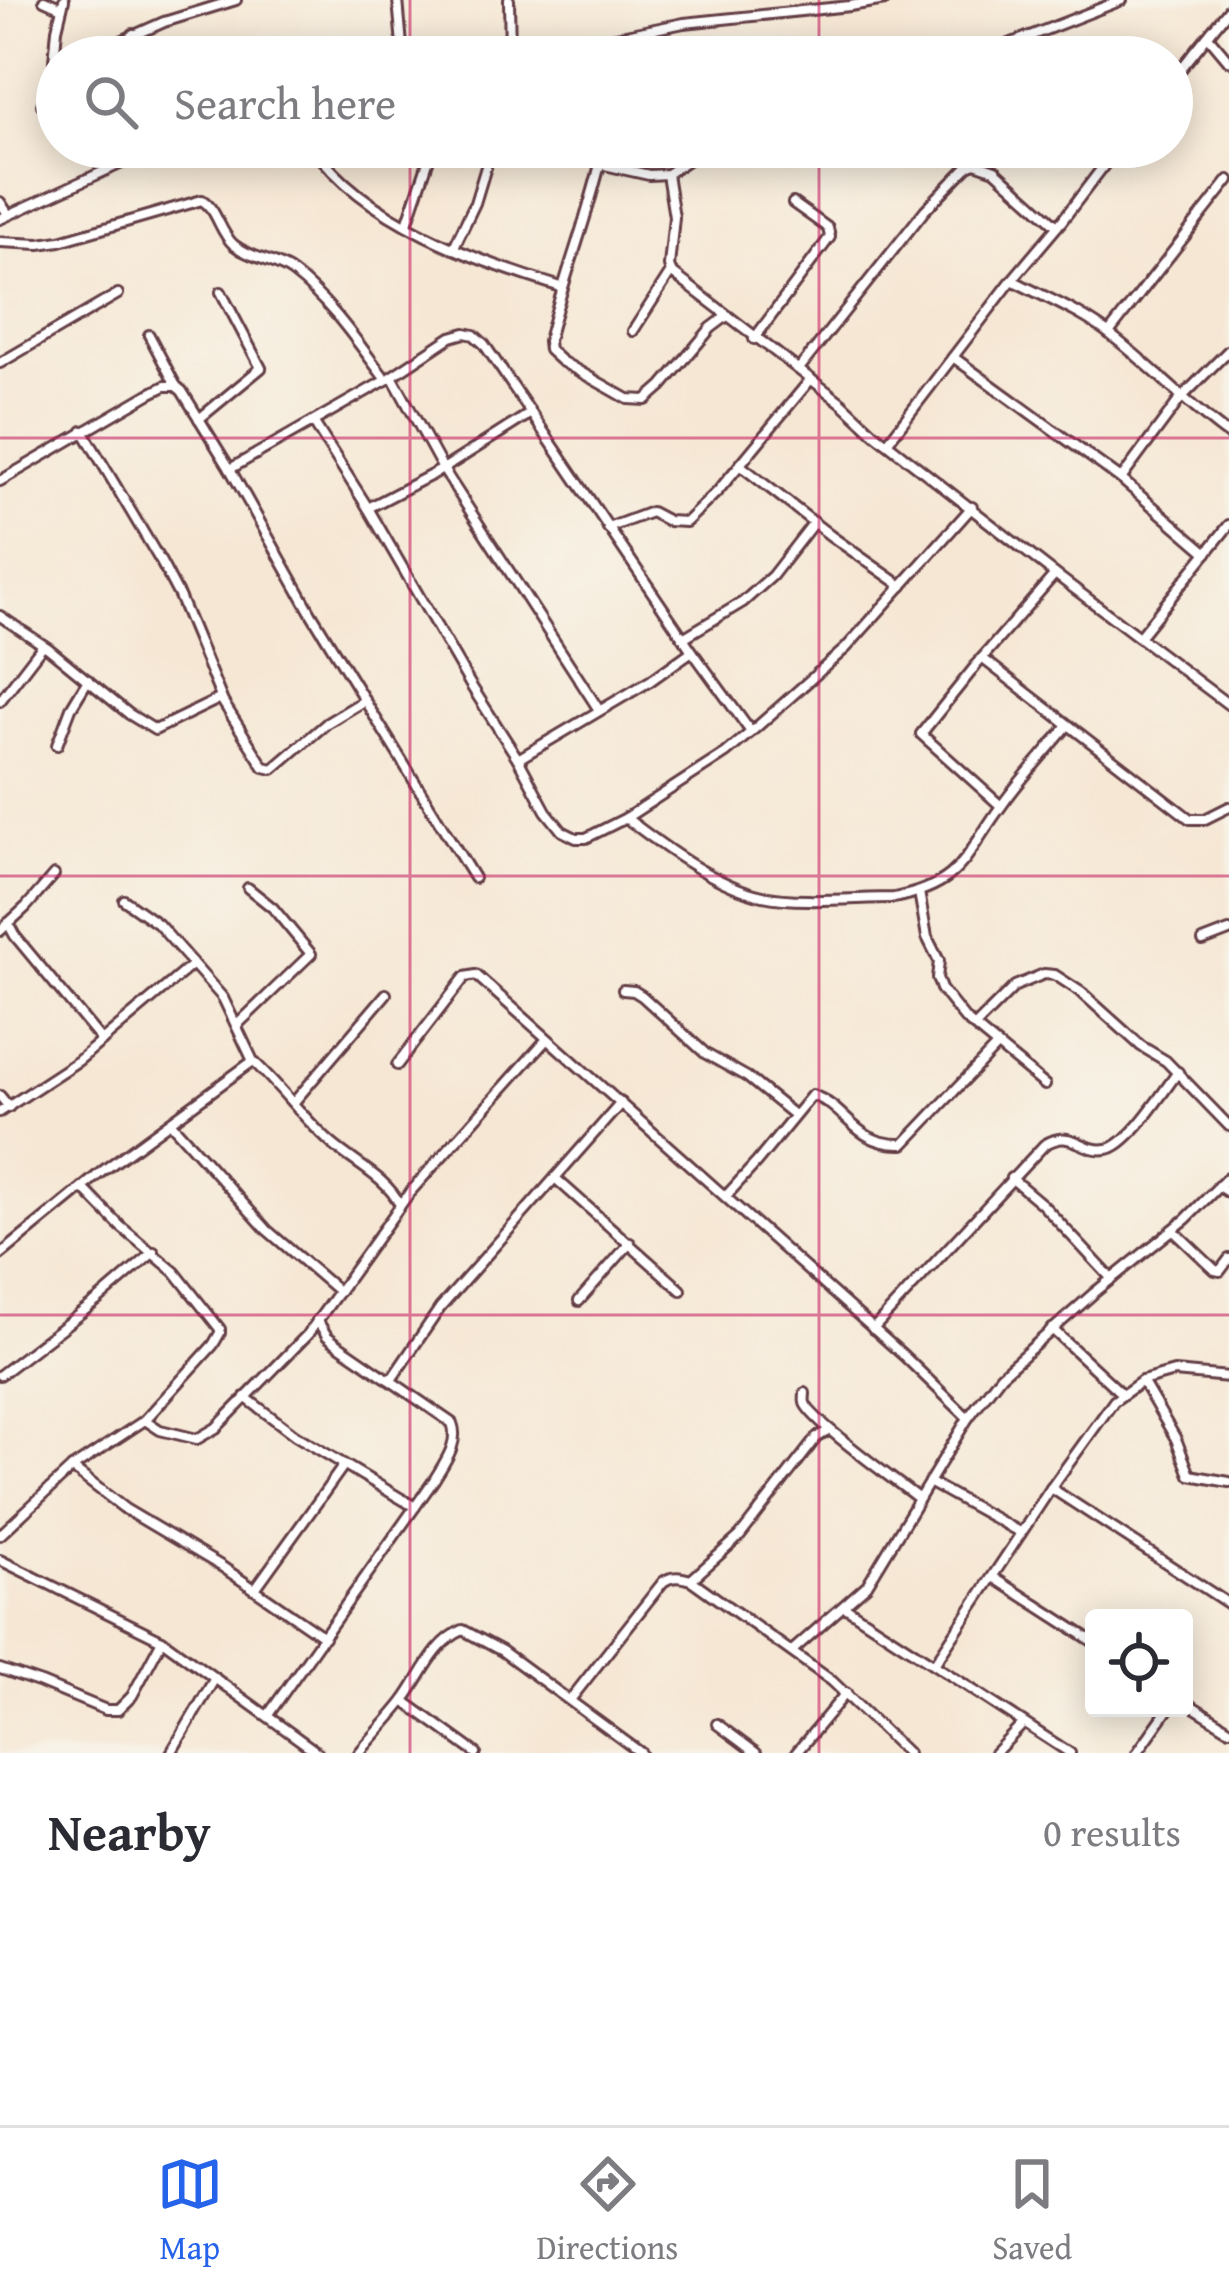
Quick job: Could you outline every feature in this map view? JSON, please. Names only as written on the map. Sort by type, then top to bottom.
[{"type":"street","points":[[44,0],[63,4],[58,36]]},
{"type":"street","points":[[398,0],[402,36]]},
{"type":"street","points":[[509,0],[510,36]]},
{"type":"street","points":[[751,0],[755,16]]},
{"type":"street","points":[[620,36],[684,23],[885,0]]},
{"type":"street","points":[[1030,36],[1122,0]]},
{"type":"street","points":[[130,36],[230,1]]},
{"type":"street","points":[[1193,54],[1229,9]]},
{"type":"street","points":[[1208,36],[1229,61]]},
{"type":"street","points":[[0,202],[4,217],[111,168]]},
{"type":"street","points":[[327,168],[382,209],[453,249],[561,287]]},
{"type":"street","points":[[407,224],[426,168]]},
{"type":"street","points":[[453,249],[486,168]]},
{"type":"street","points":[[599,168],[561,287],[549,350],[628,399],[646,400],[727,316]]},
{"type":"street","points":[[618,168],[649,175],[667,175],[677,168]]},
{"type":"street","points":[[799,369],[914,222],[966,168]]},
{"type":"street","points":[[991,168],[1057,226]]},
{"type":"street","points":[[887,443],[1102,168]]},
{"type":"street","points":[[667,175],[674,217],[671,272],[1055,574],[1227,699]]},
{"type":"street","points":[[1109,333],[1229,180]]},
{"type":"street","points":[[0,242],[60,241],[202,200],[208,203],[235,246],[289,270],[318,295],[389,378],[599,710]]},
{"type":"street","points":[[754,338],[830,237],[828,228],[793,203]]},
{"type":"street","points":[[633,331],[671,272]]},
{"type":"street","points":[[1012,280],[1109,333],[1229,435]]},
{"type":"street","points":[[199,418],[262,368],[221,292]]},
{"type":"street","points":[[0,363],[118,294]]},
{"type":"street","points":[[149,335],[311,613],[474,878]]},
{"type":"street","points":[[230,469],[451,337],[475,335],[494,356],[751,732]]},
{"type":"street","points":[[1121,479],[1181,398],[1229,350]]},
{"type":"street","points":[[953,357],[1121,479],[1207,553]]},
{"type":"street","points":[[608,528],[651,512],[668,521],[686,522],[811,379]]},
{"type":"street","points":[[0,482],[149,394],[176,386]]},
{"type":"street","points":[[368,508],[443,469],[531,413]]},
{"type":"street","points":[[314,423],[546,811],[568,836],[586,838],[626,818],[726,753],[846,648],[972,507]]},
{"type":"street","points":[[83,431],[179,596],[221,698],[264,767],[268,770],[365,700]]},
{"type":"street","points":[[740,465],[903,586]]},
{"type":"street","points":[[683,638],[743,602],[772,576],[814,522]]},
{"type":"street","points":[[1139,637],[1229,525]]},
{"type":"street","points":[[1001,806],[921,734],[1055,574]]},
{"type":"street","points":[[0,616],[155,730],[221,698]]},
{"type":"street","points":[[0,701],[43,644]]},
{"type":"street","points":[[518,759],[692,651]]},
{"type":"street","points":[[982,658],[1190,819],[1205,819],[1229,807]]},
{"type":"street","points":[[57,745],[88,680]]},
{"type":"street","points":[[626,818],[669,851],[761,896],[894,898],[944,882],[962,866],[1001,806],[1068,725]]},
{"type":"street","points":[[54,875],[4,927],[103,1041]]},
{"type":"street","points":[[237,1025],[311,954],[273,908],[248,888]]},
{"type":"street","points":[[919,892],[927,937],[939,961],[938,983],[960,1014],[1045,1085]]},
{"type":"street","points":[[124,901],[158,924],[223,998],[253,1061],[332,1144],[393,1190],[400,1205]]},
{"type":"street","points":[[1203,941],[1229,931]]},
{"type":"street","points":[[0,1096],[4,1109],[103,1041],[192,965]]},
{"type":"street","points":[[397,1065],[465,977],[472,974],[482,979],[968,1418]]},
{"type":"street","points":[[975,1026],[1016,986],[1044,974],[1055,975],[1141,1046],[1166,1060],[1229,1126]]},
{"type":"street","points":[[623,990],[643,996],[706,1054],[747,1077],[794,1115]]},
{"type":"street","points":[[294,1102],[386,994]]},
{"type":"street","points":[[145,1420],[160,1430],[197,1439],[216,1428],[308,1334],[410,1192],[548,1039]]},
{"type":"street","points":[[726,1196],[807,1098],[818,1096],[854,1129],[880,1141],[904,1144],[997,1046]]},
{"type":"street","points":[[0,1254],[253,1061]]},
{"type":"street","points":[[873,1329],[1034,1153],[1052,1140],[1070,1137],[1100,1149],[1117,1146],[1178,1072]]},
{"type":"street","points":[[391,1380],[440,1308],[621,1102]]},
{"type":"street","points":[[170,1122],[267,1230],[338,1291]]},
{"type":"street","points":[[792,1651],[867,1585],[968,1418],[1008,1366],[1173,1230],[1229,1176]]},
{"type":"street","points":[[555,1178],[681,1289]]},
{"type":"street","points":[[1011,1178],[1042,1204],[1112,1280]]},
{"type":"street","points":[[1218,1186],[1229,1192]]},
{"type":"street","points":[[0,1535],[72,1468],[145,1420],[220,1333],[217,1322],[175,1272],[83,1188]]},
{"type":"street","points":[[393,1190],[410,1192]]},
{"type":"street","points":[[1173,1230],[1215,1270],[1220,1271],[1229,1259]]},
{"type":"street","points":[[580,1301],[630,1243]]},
{"type":"street","points":[[2,1370],[154,1252]]},
{"type":"street","points":[[268,1715],[416,1507],[453,1446],[456,1429],[326,1336],[317,1320]]},
{"type":"street","points":[[1052,1329],[1122,1394]]},
{"type":"street","points":[[308,1334],[326,1336]]},
{"type":"street","points":[[935,1663],[1106,1410],[1122,1394],[1174,1372],[1229,1378]]},
{"type":"street","points":[[1142,1382],[1176,1439],[1186,1470],[1196,1477],[1229,1481]]},
{"type":"street","points":[[805,1393],[805,1405],[828,1431],[919,1498]]},
{"type":"street","points":[[245,1396],[284,1427],[416,1507]]},
{"type":"street","points":[[691,1580],[740,1536],[818,1437],[828,1431]]},
{"type":"street","points":[[255,1589],[344,1465]]},
{"type":"street","points":[[72,1468],[110,1500],[189,1545],[324,1637]]},
{"type":"street","points":[[929,1482],[1021,1533]]},
{"type":"street","points":[[1052,1488],[1229,1604]]},
{"type":"street","points":[[0,1560],[162,1640],[318,1753]]},
{"type":"street","points":[[570,1700],[663,1582],[673,1577],[691,1580],[792,1651],[907,1753]]},
{"type":"street","points":[[994,1577],[1085,1636]]},
{"type":"street","points":[[845,1607],[1070,1753]]},
{"type":"street","points":[[358,1753],[404,1701],[450,1635],[464,1630],[502,1651],[641,1753]]},
{"type":"street","points":[[0,1669],[106,1710],[118,1710],[133,1696],[162,1640]]},
{"type":"street","points":[[171,1753],[215,1678]]},
{"type":"street","points":[[796,1753],[845,1694]]},
{"type":"street","points":[[404,1701],[476,1753]]},
{"type":"street","points":[[1193,1707],[1229,1729]]},
{"type":"street","points":[[1137,1753],[1163,1717]]},
{"type":"street","points":[[717,1724],[756,1753]]},
{"type":"street","points":[[995,1753],[1023,1724]]}]
